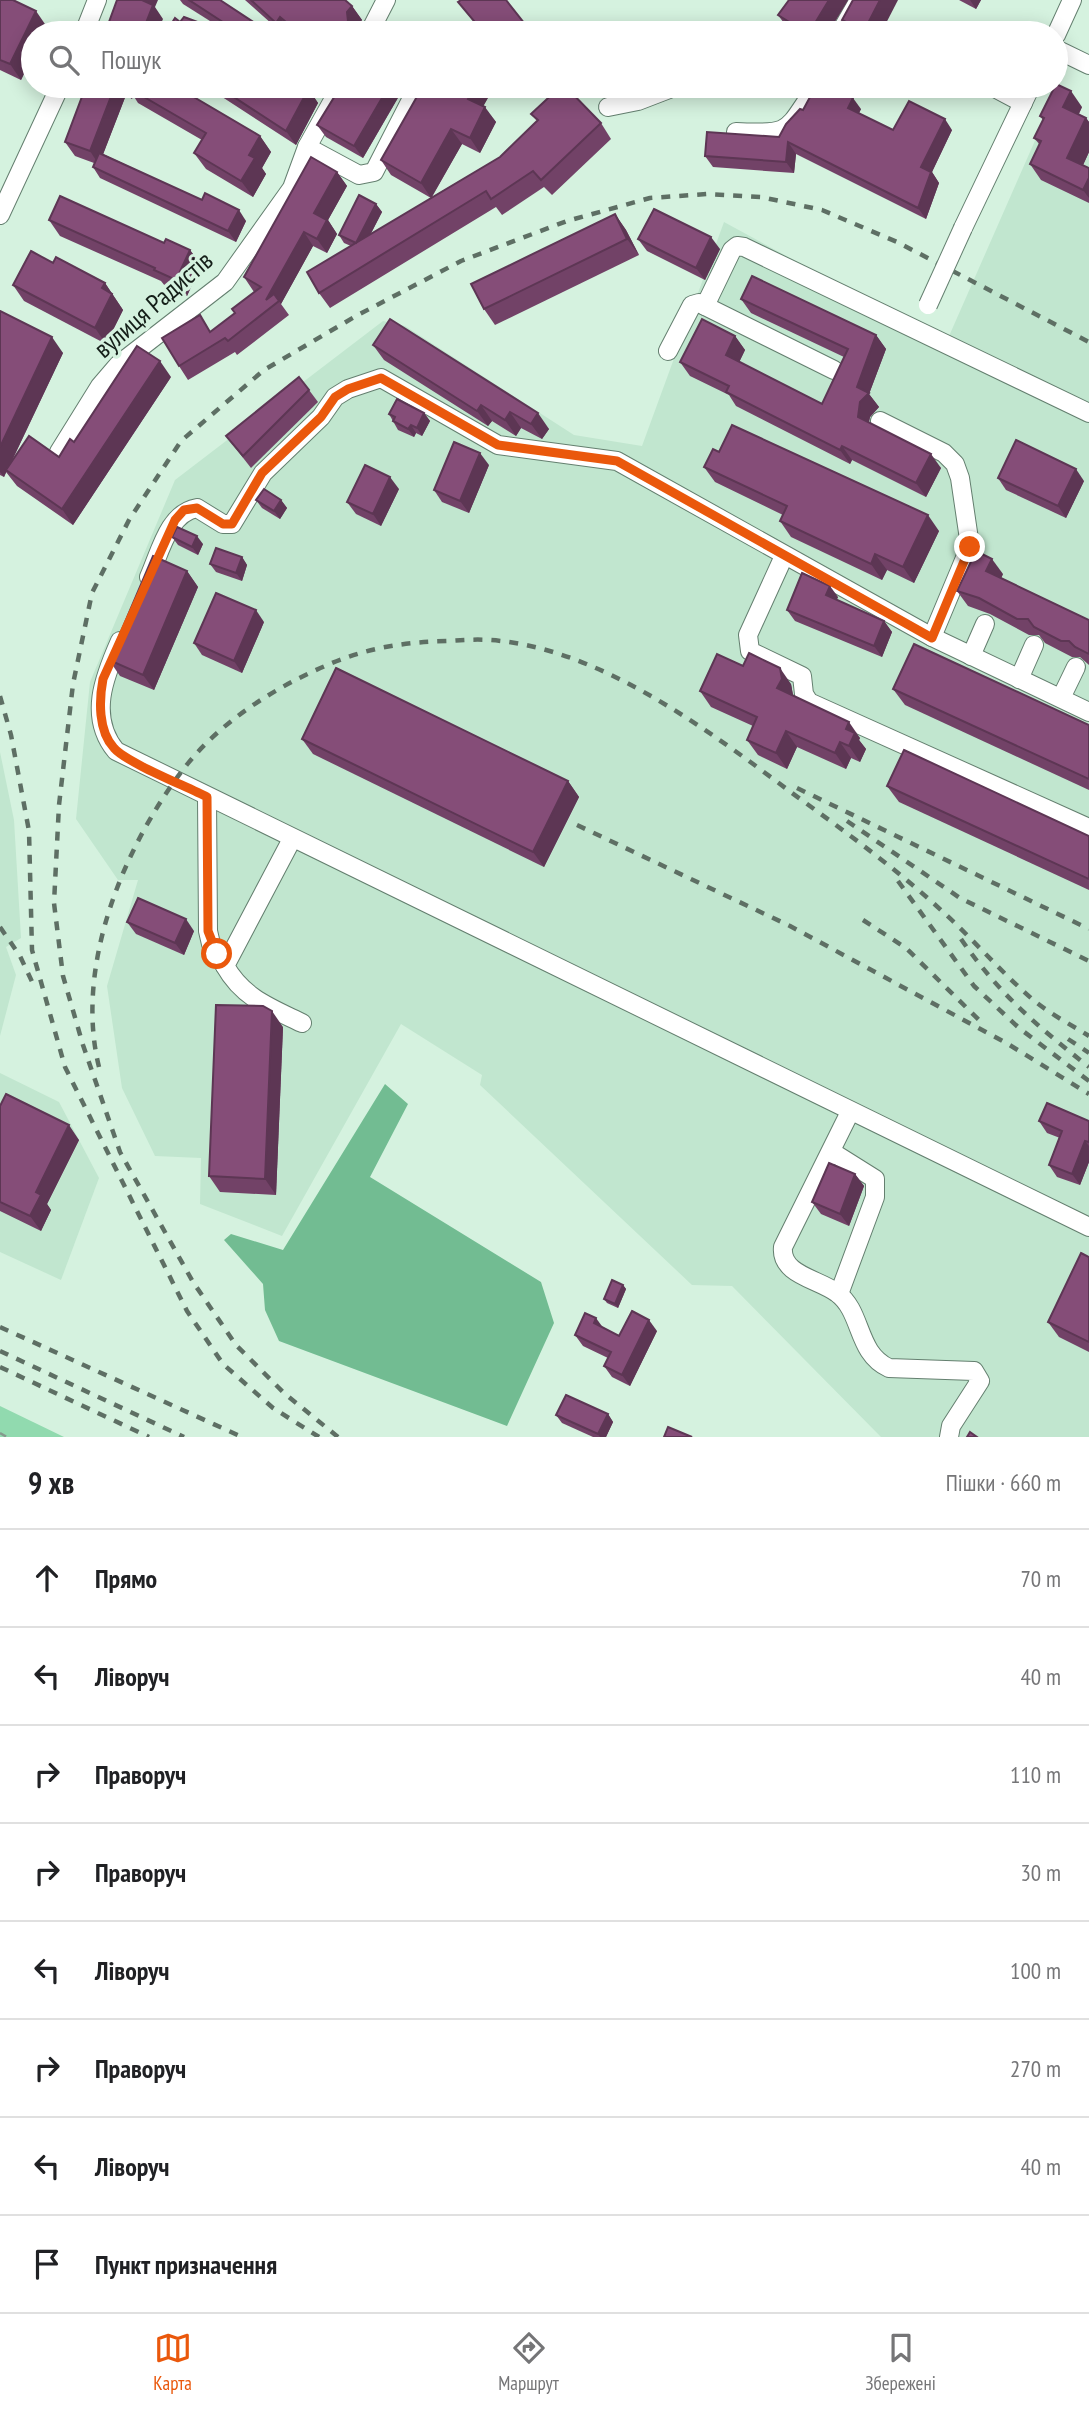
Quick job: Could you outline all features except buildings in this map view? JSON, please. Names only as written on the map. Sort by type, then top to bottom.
[{"type":"street","points":[[89,21],[97,0]]},
{"type":"street","points":[[375,21],[386,0]]},
{"type":"street","points":[[848,21],[859,0]]},
{"type":"street","points":[[1062,21],[1071,0]]},
{"type":"street","points":[[1068,55],[1089,65]]},
{"type":"street","points":[[0,215],[54,98]]},
{"type":"street","name":"вулиця Радистів","points":[[59,452],[100,386],[118,365],[225,282],[292,188],[307,147],[334,98]]},
{"type":"street","points":[[307,147],[359,175],[374,172],[412,98]]},
{"type":"street","points":[[608,107],[646,98]]},
{"type":"street","points":[[736,132],[770,134],[786,130],[809,98]]},
{"type":"street","points":[[1014,98],[1023,103]]},
{"type":"street","points":[[917,330],[1025,98]]},
{"type":"street","points":[[705,306],[732,250],[737,246],[1089,413]]},
{"type":"street","points":[[668,351],[692,305],[699,303],[834,370]]},
{"type":"street","points":[[142,593],[175,520],[184,510],[197,508],[223,524],[232,524],[262,473],[321,417],[335,397],[348,389],[381,378],[498,445],[617,461],[932,638],[1089,712]]},
{"type":"street","points":[[880,421],[944,453],[955,464],[960,478],[970,547],[932,638]]},
{"type":"street","points":[[784,556],[748,635],[750,651],[803,676],[804,694],[809,702],[1089,828]]},
{"type":"street","points":[[971,656],[985,624]]},
{"type":"street","points":[[125,630],[101,690],[103,728],[116,751],[1089,1227]]},
{"type":"street","points":[[1019,679],[1034,645]]},
{"type":"street","points":[[1060,698],[1076,667]]},
{"type":"street","points":[[207,797],[208,931],[211,944],[235,984],[254,1000],[302,1023]]},
{"type":"street","points":[[225,966],[292,839]]},
{"type":"street","points":[[850,1112],[783,1247],[782,1257],[787,1266],[839,1294],[867,1350],[877,1363],[889,1368],[974,1371],[978,1374],[980,1381],[951,1426],[949,1437]]},
{"type":"street","points":[[832,1152],[875,1179],[875,1197],[839,1294]]},
{"type":"path","points":[[0,1433],[7,1437]]},
{"type":"shaded area","points":[[1041,127],[1089,149],[1089,1437],[881,1437],[732,1286],[692,1285],[480,1085],[482,1075],[401,1024],[282,1236],[200,1204],[201,1158],[155,1156],[122,1088],[107,986],[138,880],[118,880],[76,819],[90,682],[175,480],[383,321],[405,326],[574,435],[642,446],[724,222],[946,343]]},
{"type":"shaded area","points":[[0,752],[14,820],[21,938],[6,947],[16,975],[0,1036]]},
{"type":"shaded area","points":[[0,1073],[59,1102],[99,1178],[61,1280],[0,1252]]},
{"type":"green space","points":[[385,1084],[408,1104],[370,1177],[541,1282],[554,1323],[507,1426],[279,1341],[265,1310],[263,1284],[224,1240],[231,1234],[283,1250]]},
{"type":"green space","points":[[0,1406],[64,1437],[0,1437]]},
{"type":"railway","points":[[338,1437],[284,1393],[236,1345],[193,1282],[120,1152],[83,1045],[63,976],[54,903],[59,805],[73,684],[92,593],[129,520],[181,441],[264,370],[356,316],[461,261],[567,221],[650,198],[707,194],[761,197],[822,210],[897,242],[1089,342]]},
{"type":"railway","points":[[99,1067],[93,1028],[93,989],[99,949],[110,909],[124,870],[142,833],[185,767],[216,734],[252,706],[291,682],[332,663],[389,646],[469,640],[531,646],[571,658],[611,675],[688,719],[887,864],[941,910],[1031,998],[1089,1036]]},
{"type":"railway","points":[[0,696],[11,735],[29,831],[32,950],[65,1067],[187,1311],[223,1364],[273,1408],[319,1437]]},
{"type":"railway","points":[[797,788],[1089,929]]},
{"type":"railway","points":[[847,821],[960,898],[1089,961]]},
{"type":"railway","points":[[577,825],[790,926],[1008,1044],[1089,1094]]},
{"type":"railway","points":[[898,881],[974,986],[1019,1028],[1089,1081]]},
{"type":"railway","points":[[863,920],[906,948],[980,1021]]},
{"type":"railway","points":[[0,927],[20,956],[35,988]]},
{"type":"railway","points":[[961,939],[1004,993],[1089,1067]]},
{"type":"railway","points":[[1068,1039],[1089,1053]]},
{"type":"railway","points":[[0,1327],[242,1437]]},
{"type":"railway","points":[[0,1351],[184,1437]]},
{"type":"railway","points":[[0,1367],[149,1437]]},
{"type":"route","points":[[217,954],[208,931],[207,797],[116,751],[103,728],[103,679],[175,520],[184,510],[197,508],[223,524],[232,524],[239,518],[262,473],[314,420],[321,417],[335,397],[342,392],[381,378],[498,445],[617,461],[932,638],[970,547]]}]
